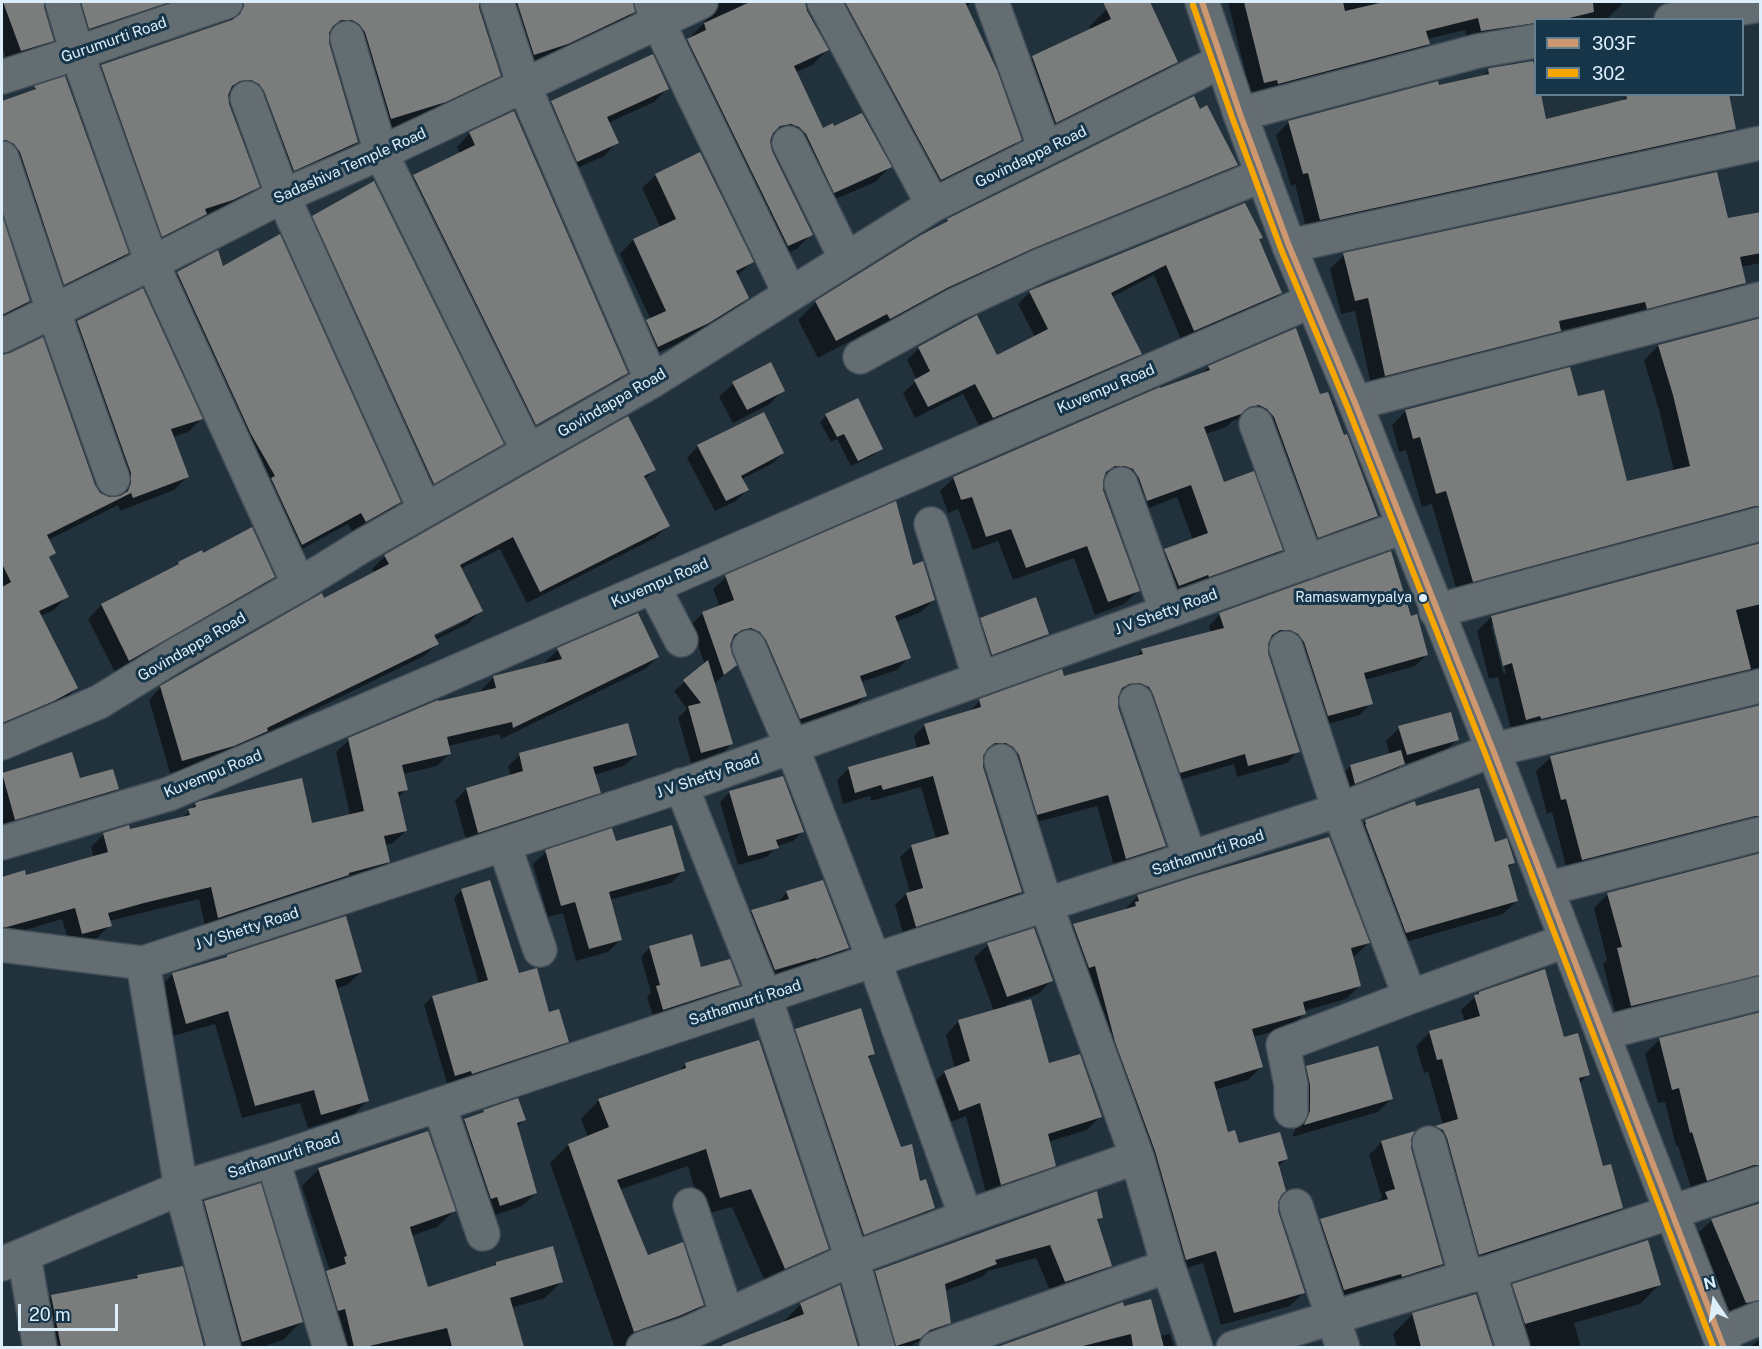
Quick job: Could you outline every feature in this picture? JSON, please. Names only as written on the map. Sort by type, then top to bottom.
[{"type":"street","points":[[62,2],[152,263],[299,585]]},
{"type":"street","points":[[497,2],[524,86],[652,381]]},
{"type":"street","name":"Sadashiva Temple Road","points":[[2,336],[283,196],[524,86],[654,12],[700,2]]},
{"type":"street","points":[[824,2],[933,205]]},
{"type":"street","points":[[992,2],[1045,149]]},
{"type":"street","points":[[1202,2],[1240,114],[1289,246],[1492,750],[1721,1341],[1761,1318]]},
{"type":"street","name":"Gurumurti Road","points":[[2,76],[78,53],[216,3]]},
{"type":"street","points":[[1683,18],[1761,5]]},
{"type":"street","points":[[654,12],[790,294]]},
{"type":"street","points":[[347,38],[381,153],[528,451]]},
{"type":"street","points":[[1240,114],[1478,51],[1534,41]]},
{"type":"street","name":"Govindappa Road","points":[[2,743],[99,702],[425,510],[652,381],[933,205],[1222,61]]},
{"type":"street","points":[[247,98],[283,196],[425,510]]},
{"type":"street","points":[[789,143],[846,260]]},
{"type":"street","points":[[1289,246],[1761,143]]},
{"type":"street","points":[[2,158],[113,480]]},
{"type":"street","points":[[860,357],[955,305],[1041,265],[1263,175]]},
{"type":"street","points":[[1354,403],[1761,299]]},
{"type":"street","name":"Kuvempu Road","points":[[2,843],[169,794],[1311,301]]},
{"type":"street","points":[[1256,424],[1307,562]]},
{"type":"street","points":[[1121,484],[1167,612]]},
{"type":"street","points":[[931,524],[980,679]]},
{"type":"street","points":[[1436,611],[1761,524]]},
{"type":"street","name":"J V Shetty Road","points":[[2,945],[143,963],[681,786],[1403,527]]},
{"type":"street","points":[[653,586],[681,640]]},
{"type":"street","points":[[749,647],[792,747],[874,960],[966,1217]]},
{"type":"street","points":[[1286,648],[1339,810],[1410,997]]},
{"type":"street","name":"Sathamurti Road","points":[[13,1260],[182,1188],[273,1160],[874,960],[1339,810],[1492,750],[1761,686]]},
{"type":"street","points":[[1137,701],[1190,858]]},
{"type":"street","points":[[1001,761],[1046,905],[1137,1157],[1168,1266],[1196,1347]]},
{"type":"street","points":[[681,786],[765,997],[852,1259],[878,1347]]},
{"type":"street","points":[[1546,889],[1761,834]]},
{"type":"street","points":[[504,844],[540,950]]},
{"type":"street","points":[[1291,1111],[1291,1085],[1283,1046],[1565,941]]},
{"type":"street","points":[[143,963],[182,1188],[224,1347]]},
{"type":"street","points":[[1603,1033],[1761,993]]},
{"type":"street","points":[[438,1105],[483,1234]]},
{"type":"street","points":[[1429,1143],[1477,1275],[1513,1347]]},
{"type":"street","points":[[643,1347],[686,1334],[852,1259],[1137,1157]]},
{"type":"street","points":[[273,1160],[330,1347]]},
{"type":"street","points":[[1233,1347],[1477,1275],[1761,1183]]},
{"type":"street","points":[[690,1205],[727,1315]]},
{"type":"street","points":[[1296,1206],[1344,1347]]},
{"type":"street","points":[[13,1260],[40,1347]]},
{"type":"street","points":[[936,1347],[1168,1266]]},
{"type":"building","points":[[3,2],[44,2],[54,41],[21,51]]},
{"type":"building","points":[[81,2],[170,2],[89,29]]},
{"type":"building","points":[[244,2],[479,2],[501,76],[446,102],[391,119],[365,32],[359,24],[352,20],[341,20],[333,26],[329,33],[329,43],[358,142],[294,171],[264,91],[259,84],[251,80],[240,81],[232,86],[228,95],[229,104],[260,187],[233,200],[205,209],[207,214],[162,237],[101,65],[232,20],[240,14]]},
{"type":"building","points":[[517,2],[633,2],[635,12],[568,44],[534,55]]},
{"type":"building","points":[[750,2],[805,2],[807,11],[829,50],[794,66],[823,128],[833,123],[834,126],[862,113],[892,167],[834,193],[806,134],[799,127],[791,124],[780,126],[773,133],[770,141],[772,151],[813,235],[788,246],[687,39],[706,30],[704,23]]},
{"type":"building","points":[[845,2],[965,2],[997,70],[1022,140],[941,180]]},
{"type":"building","points":[[1103,2],[1150,2],[1178,62],[1056,123],[1032,56],[1111,19]]},
{"type":"building","points":[[1244,2],[1343,2],[1345,11],[1384,2],[1593,2],[1594,12],[1569,18],[1534,18],[1534,23],[1481,31],[1478,18],[1426,31],[1430,44],[1278,84],[1277,80],[1264,83]]},
{"type":"building","points":[[653,54],[669,89],[607,117],[619,143],[577,162],[551,101]]},
{"type":"building","points":[[1533,61],[1534,96],[1541,96],[1546,119],[1627,99],[1626,96],[1729,96],[1736,129],[1320,220],[1308,173],[1303,174],[1288,121],[1438,81],[1439,85],[1489,74],[1488,69]]},
{"type":"building","points":[[65,76],[129,253],[64,285],[20,152],[14,144],[2,140],[2,101],[36,89],[34,86]]},
{"type":"building","points":[[1194,96],[1200,109],[1207,105],[1238,165],[1034,248],[947,288],[890,319],[887,314],[836,341],[815,301],[921,235],[948,221],[947,219]]},
{"type":"building","points":[[514,111],[628,373],[536,425],[413,175],[475,145],[469,132]]},
{"type":"building","points":[[700,152],[754,262],[736,271],[749,298],[709,323],[658,347],[646,320],[666,311],[633,239],[676,219],[655,174]]},
{"type":"building","points":[[1717,172],[1728,218],[1761,212],[1761,253],[1740,257],[1746,283],[1647,309],[1645,302],[1559,321],[1561,331],[1385,376],[1368,298],[1355,301],[1343,253]]},
{"type":"building","points":[[374,181],[504,444],[434,484],[312,216]]},
{"type":"building","points":[[1245,203],[1263,238],[1259,239],[1282,293],[1194,331],[1166,265],[1111,293],[1142,354],[993,418],[975,384],[928,407],[914,380],[930,371],[918,347],[977,315],[997,355],[1048,329],[1029,291]]},
{"type":"building","points":[[2,215],[30,301],[2,315]]},
{"type":"building","points":[[280,234],[401,502],[366,522],[361,513],[302,545],[271,478],[275,476],[251,434],[177,272],[218,250],[223,266]]},
{"type":"building","points":[[143,288],[203,419],[171,429],[189,477],[133,498],[131,493],[47,535],[56,553],[49,557],[69,597],[39,611],[78,688],[2,723],[2,587],[11,582],[2,564],[2,355],[43,337],[95,485],[100,493],[109,497],[120,496],[128,491],[131,473],[77,321]]},
{"type":"building","points":[[1761,318],[1761,506],[1473,582],[1446,491],[1436,494],[1420,437],[1413,439],[1405,410],[1570,367],[1578,396],[1604,390],[1627,481],[1690,466],[1658,345]]},
{"type":"building","points":[[1296,328],[1320,394],[1328,392],[1344,435],[1347,434],[1378,516],[1318,538],[1274,417],[1267,409],[1259,405],[1249,407],[1241,414],[1204,427],[1224,482],[1254,471],[1283,550],[1209,577],[1208,575],[1179,586],[1164,549],[1208,533],[1191,485],[1147,501],[1139,478],[1133,469],[1115,466],[1106,472],[1103,490],[1140,591],[1108,602],[1087,546],[1026,568],[1011,529],[986,537],[972,497],[961,500],[953,477],[1160,387],[1210,370],[1208,366]]},
{"type":"building","points":[[771,362],[785,391],[747,410],[732,382]]},
{"type":"building","points":[[858,398],[883,449],[858,461],[844,434],[837,437],[825,414]]},
{"type":"building","points":[[764,412],[784,453],[741,476],[749,490],[726,501],[697,445]]},
{"type":"building","points":[[628,416],[656,470],[644,476],[670,526],[540,592],[513,537],[460,565],[483,611],[434,635],[439,644],[267,728],[268,731],[234,746],[182,761],[160,686],[322,593],[324,598],[389,564],[384,555]]},
{"type":"building","points":[[896,501],[913,565],[923,561],[935,600],[895,616],[911,658],[860,676],[867,696],[800,719],[766,640],[760,632],[751,628],[734,635],[730,645],[737,665],[724,675],[702,612],[734,600],[725,575]]},
{"type":"building","points":[[252,527],[275,577],[129,661],[101,604],[179,564],[178,562],[202,550],[203,553]]},
{"type":"building","points":[[1761,543],[1761,604],[1736,610],[1751,669],[1541,719],[1540,716],[1526,720],[1512,663],[1503,666],[1491,616]]},
{"type":"building","points":[[1391,551],[1411,616],[1417,614],[1428,655],[1364,673],[1373,704],[1328,716],[1304,642],[1298,634],[1290,630],[1280,630],[1272,635],[1268,644],[1268,653],[1300,752],[1248,766],[1245,754],[1180,773],[1149,687],[1140,683],[1129,684],[1122,688],[1118,697],[1118,707],[1166,846],[1126,859],[1108,795],[1037,815],[1019,755],[1013,747],[1006,743],[995,743],[983,756],[983,767],[1022,892],[916,927],[906,893],[923,888],[911,845],[949,834],[933,776],[883,790],[881,785],[855,793],[848,767],[930,744],[924,724],[981,707],[979,699],[1062,669],[1064,676],[1143,654],[1141,649],[1224,628],[1219,613]]},
{"type":"building","points":[[1036,597],[1049,634],[992,655],[980,618]]},
{"type":"building","points":[[638,613],[659,657],[513,728],[512,722],[447,737],[451,754],[402,765],[408,790],[398,792],[407,831],[384,836],[390,862],[349,873],[349,875],[218,918],[211,887],[108,913],[112,926],[82,934],[75,908],[2,927],[2,877],[25,870],[26,875],[108,852],[103,833],[129,825],[130,829],[190,815],[188,809],[196,807],[195,803],[200,801],[302,778],[312,823],[364,811],[348,738],[438,700],[496,688],[493,676],[562,659],[557,648]]},
{"type":"building","points":[[708,660],[733,744],[701,753],[688,706],[701,703],[683,680]]},
{"type":"building","points":[[1761,705],[1761,816],[1582,860],[1566,799],[1561,800],[1550,756]]},
{"type":"building","points":[[1451,712],[1459,740],[1407,755],[1398,726]]},
{"type":"building","points":[[628,723],[637,755],[593,767],[601,793],[478,833],[466,788],[523,771],[519,753]]},
{"type":"building","points":[[1401,750],[1405,764],[1355,784],[1350,765]]},
{"type":"building","points":[[72,752],[80,778],[113,769],[119,789],[15,820],[2,773]]},
{"type":"building","points":[[783,776],[804,832],[776,840],[779,848],[748,856],[729,791]]},
{"type":"building","points":[[1479,788],[1495,842],[1507,838],[1515,863],[1508,865],[1518,901],[1406,933],[1365,820],[1415,801],[1416,806]]},
{"type":"building","points":[[672,825],[685,871],[609,892],[622,940],[589,949],[575,902],[561,906],[545,850],[612,828],[616,841]]},
{"type":"building","points":[[1329,837],[1370,943],[1351,948],[1361,986],[1303,1002],[1306,1014],[1252,1029],[1263,1067],[1214,1082],[1228,1132],[1235,1130],[1239,1143],[1280,1132],[1288,1159],[1278,1162],[1286,1191],[1278,1202],[1278,1211],[1305,1293],[1234,1313],[1216,1251],[1186,1260],[1155,1151],[1115,1042],[1095,966],[1089,968],[1073,924],[1136,906],[1135,902],[1139,901],[1137,895]]},
{"type":"building","points":[[1761,853],[1761,975],[1631,1006],[1617,948],[1622,947],[1607,893]]},
{"type":"building","points":[[490,880],[519,973],[537,968],[549,1012],[559,1009],[569,1042],[472,1074],[471,1071],[455,1076],[432,996],[488,980],[461,889]]},
{"type":"building","points":[[823,880],[849,948],[775,970],[751,910],[789,899],[786,891]]},
{"type":"building","points":[[346,916],[362,972],[335,980],[369,1101],[321,1115],[314,1090],[255,1106],[228,1011],[186,1024],[172,973],[227,957],[227,955]]},
{"type":"building","points":[[1034,928],[1053,981],[1007,997],[987,943]]},
{"type":"building","points":[[692,934],[701,967],[730,959],[740,985],[663,1010],[656,986],[660,985],[649,946]]},
{"type":"building","points":[[1545,969],[1564,1037],[1578,1033],[1590,1075],[1579,1078],[1603,1166],[1611,1164],[1623,1208],[1479,1255],[1447,1138],[1443,1130],[1435,1126],[1458,1119],[1442,1059],[1437,1060],[1429,1031],[1480,1016],[1474,995],[1479,992]]},
{"type":"building","points":[[1031,999],[1049,1063],[1080,1054],[1102,1117],[1048,1134],[1056,1166],[1001,1185],[980,1103],[959,1111],[944,1071],[970,1061],[958,1020]]},
{"type":"building","points":[[861,1008],[875,1054],[868,1056],[901,1147],[912,1144],[920,1181],[926,1179],[935,1208],[864,1235],[795,1029]]},
{"type":"building","points":[[1761,1012],[1761,1165],[1754,1165],[1707,1181],[1692,1132],[1690,1133],[1679,1088],[1672,1090],[1659,1038]]},
{"type":"building","points":[[759,1040],[829,1249],[785,1269],[751,1189],[720,1198],[706,1149],[617,1180],[648,1255],[683,1242],[704,1305],[634,1332],[568,1144],[609,1127],[598,1099],[686,1068],[685,1063]]},
{"type":"building","points":[[1378,1046],[1393,1099],[1304,1125],[1310,1111],[1310,1085],[1306,1066]]},
{"type":"building","points":[[518,1098],[526,1120],[517,1123],[537,1193],[500,1206],[497,1197],[491,1199],[464,1119]]},
{"type":"building","points":[[428,1131],[456,1211],[410,1227],[428,1287],[496,1265],[496,1262],[553,1246],[563,1282],[510,1298],[524,1347],[452,1347],[447,1328],[365,1347],[354,1347],[345,1309],[338,1311],[326,1271],[346,1264],[344,1257],[347,1256],[318,1168]]},
{"type":"building","points":[[1415,1131],[1411,1139],[1411,1148],[1443,1264],[1402,1277],[1401,1274],[1344,1290],[1320,1219],[1388,1199],[1385,1192],[1395,1189],[1381,1141]]},
{"type":"building","points":[[261,1183],[303,1322],[242,1342],[204,1201]]},
{"type":"building","points":[[1097,1191],[1103,1218],[1097,1219],[1112,1266],[1065,1282],[1050,1245],[995,1260],[997,1264],[945,1284],[951,1323],[930,1330],[921,1338],[896,1346],[875,1271]]},
{"type":"building","points":[[1761,1203],[1761,1300],[1746,1303],[1711,1219]]},
{"type":"building","points":[[1648,1240],[1661,1285],[1525,1324],[1512,1284]]},
{"type":"building","points":[[183,1266],[204,1347],[61,1347],[51,1295],[138,1278],[137,1275]]},
{"type":"building","points":[[840,1285],[858,1347],[723,1347],[722,1345],[804,1314],[800,1303]]},
{"type":"building","points":[[1476,1294],[1493,1347],[1421,1347],[1412,1313]]},
{"type":"building","points":[[1151,1299],[1164,1347],[1133,1347],[1131,1334],[1079,1347],[997,1347],[1123,1302],[1124,1306]]},
{"type":"transit line","name":"303F","points":[[1202,2],[1240,114],[1289,246],[1355,403],[1493,750],[1724,1348]]},
{"type":"transit line","name":"302","points":[[1193,5],[1281,249],[1347,406],[1485,753],[1714,1348]]},
{"type":"place","name":"Ramaswamypalya","points":[[1423,598]]}]
